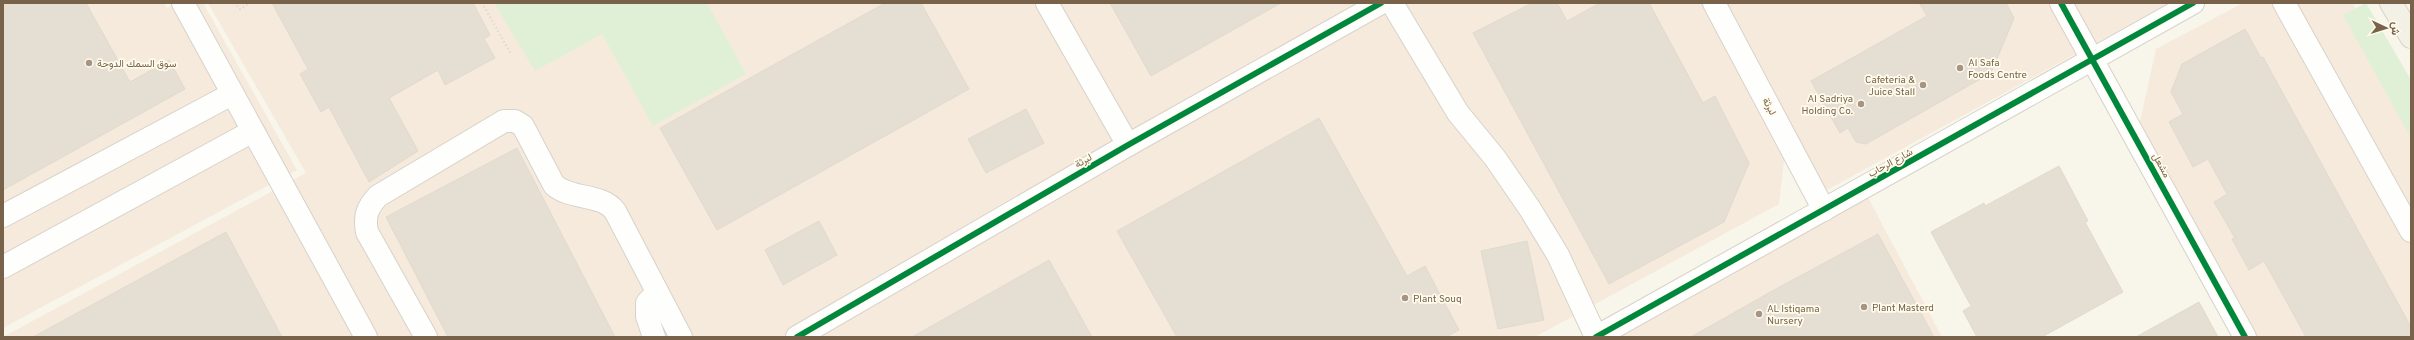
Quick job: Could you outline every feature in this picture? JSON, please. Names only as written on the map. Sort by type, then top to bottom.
[{"type":"main road","points":[[2391,3],[2411,37]]},
{"type":"street","points":[[183,3],[366,337]]},
{"type":"street","points":[[1047,3],[1128,145]]},
{"type":"street","name":"لبرثة","points":[[797,337],[1128,145],[1381,3]]},
{"type":"street","points":[[1392,3],[1458,113],[1495,158],[1530,209],[1558,255],[1596,337]]},
{"type":"street","name":"لبرثة","points":[[1714,3],[1824,210]]},
{"type":"street","name":"مشعل","points":[[2061,3],[2245,337]]},
{"type":"street","name":"شارع الرحاب","points":[[1596,337],[2193,3]]},
{"type":"street","points":[[2284,3],[2411,231]]},
{"type":"street","points":[[3,216],[232,94]]},
{"type":"street","points":[[426,337],[367,232],[366,213],[369,206],[378,196],[504,121],[515,121],[523,126],[554,186],[561,192],[610,205],[681,337]]},
{"type":"street","points":[[3,267],[254,131]]},
{"type":"street","points":[[654,337],[647,316],[647,303],[658,292]]},
{"type":"path","points":[[234,3],[240,9],[250,3]]},
{"type":"path","points":[[482,3],[511,54]]},
{"type":"shaded area","points":[[3,3],[164,3],[167,8],[176,3],[203,3],[297,170],[3,328]]},
{"type":"shaded area","points":[[208,3],[1706,3],[1785,152],[1779,204],[1535,337],[3,337],[306,173]]},
{"type":"shaded area","points":[[1724,3],[2169,3],[1825,191]]},
{"type":"shaded area","points":[[2243,3],[2353,4],[2411,105],[2411,337],[2256,337],[2139,126],[2156,49]]},
{"type":"shaded area","points":[[1863,188],[1942,337],[1592,337]]},
{"type":"green space","points":[[494,3],[707,3],[746,74],[653,126],[602,34],[535,71]]},
{"type":"green space","points":[[2366,3],[2411,80],[2411,138],[2343,15]]},
{"type":"building","points":[[3,3],[86,3],[130,82],[169,60],[185,89],[3,190]]},
{"type":"building","points":[[272,3],[473,3],[490,35],[484,39],[495,58],[445,85],[438,70],[389,98],[418,151],[369,182],[329,107],[321,112],[300,74],[308,69]]},
{"type":"building","points":[[885,3],[921,3],[969,89],[717,230],[660,128]]},
{"type":"building","points":[[1110,3],[1281,3],[1151,76]]},
{"type":"building","points":[[1532,3],[1557,3],[1567,21],[1600,3],[1649,3],[1703,103],[1715,96],[1749,163],[1724,222],[1609,284],[1473,33]]},
{"type":"building","points":[[1919,3],[2006,3],[2014,18],[1991,73],[1866,144],[1856,142],[1848,128],[1840,133],[1811,81],[1927,16]]},
{"type":"building","points":[[2245,29],[2261,58],[2263,57],[2411,327],[2411,337],[2306,337],[2264,261],[2249,270],[2232,239],[2235,238],[2214,202],[2227,194],[2208,159],[2193,167],[2169,122],[2183,114],[2171,92],[2182,64]]},
{"type":"building","points":[[1026,109],[1044,143],[986,173],[968,139]]},
{"type":"building","points":[[1319,118],[1407,276],[1425,266],[1459,330],[1446,337],[1177,337],[1117,231]]},
{"type":"building","points":[[517,148],[615,337],[448,337],[386,217]]},
{"type":"building","points":[[2059,166],[2088,221],[2085,222],[2123,292],[2042,337],[1977,337],[1963,311],[1971,306],[1931,232],[1984,203],[1985,206]]},
{"type":"building","points":[[819,221],[837,255],[783,285],[765,250]]},
{"type":"building","points":[[226,232],[282,337],[33,337]]},
{"type":"building","name":"Plant Masterd","points":[[1878,234],[1934,337],[1691,337],[1774,290]]},
{"type":"building","points":[[1527,241],[1544,320],[1498,329],[1481,251]]},
{"type":"building","points":[[1049,260],[1092,337],[912,337]]},
{"type":"building","points":[[2199,302],[2218,337],[2136,337]]},
{"type":"cycle path","points":[[797,337],[1128,145],[1381,3]]},
{"type":"cycle path","points":[[2061,3],[2245,337]]},
{"type":"cycle path","points":[[1596,337],[2193,3]]},
{"type":"place","name":"سوق السمك الدوحة","points":[[89,63]]},
{"type":"place","name":"Al Safa Foods Centre","points":[[1960,68]]},
{"type":"place","name":"Cafeteria & Juice Stall","points":[[1923,85]]},
{"type":"place","name":"Al Sadriya Holding Co.","points":[[1861,104]]},
{"type":"place","name":"Plant Souq","points":[[1405,298]]},
{"type":"place","name":"Plant Masterd","points":[[1864,307]]},
{"type":"place","name":"AL Istiqama Nursery","points":[[1759,314]]}]
